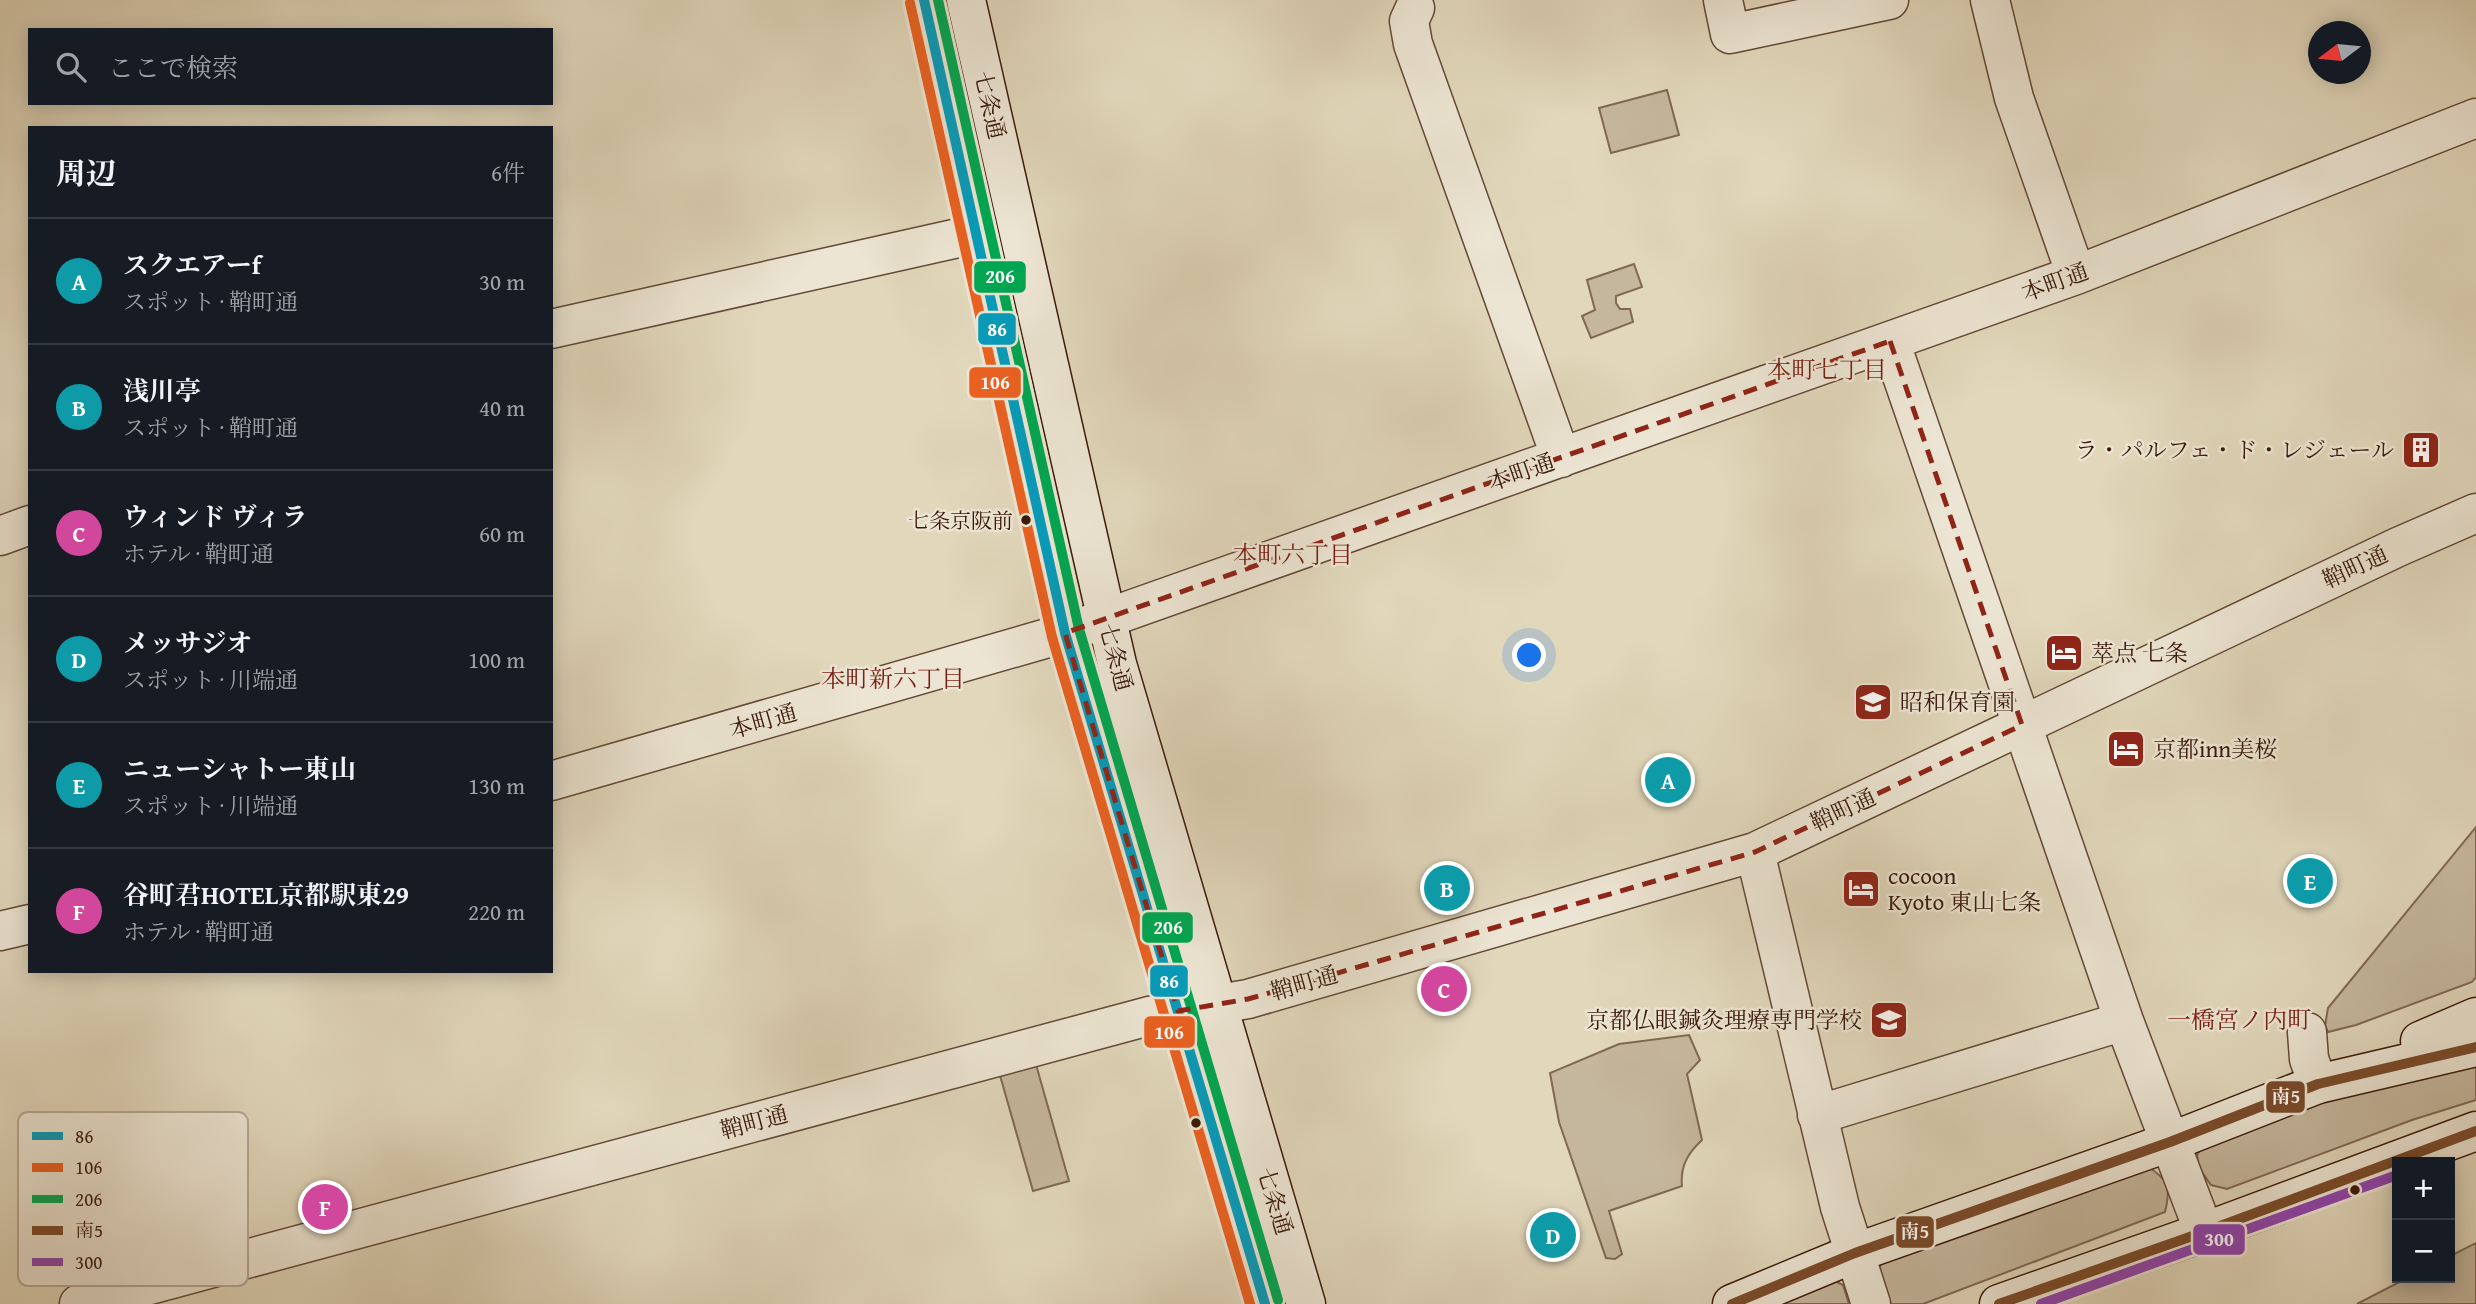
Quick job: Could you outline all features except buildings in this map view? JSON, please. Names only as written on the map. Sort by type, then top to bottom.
[{"type":"street","name":"七条通","points":[[924,0],[1065,633],[1265,1304]]},
{"type":"street","name":"七条通","points":[[966,0],[1106,618],[1306,1304]]},
{"type":"street","points":[[1723,0],[1730,34],[1889,0]]},
{"type":"street","points":[[1990,0],[2014,98],[2076,275]]},
{"type":"street","points":[[1415,8],[1409,22],[1413,44],[1561,457]]},
{"type":"street","name":"本町通","points":[[553,779],[1065,633],[2076,275],[2476,118]]},
{"type":"street","points":[[553,329],[976,234]]},
{"type":"street","points":[[1890,341],[2124,1021],[2204,1232]]},
{"type":"street","name":"鞘町通","points":[[248,1259],[1149,1016],[1248,999],[1755,852],[2398,547],[2476,513]]},
{"type":"street","points":[[0,536],[28,526]]},
{"type":"street","points":[[1755,852],[1840,1206],[1871,1304]]},
{"type":"street","points":[[0,931],[28,924]]},
{"type":"street","points":[[1732,1304],[1855,1253],[2170,1142],[2318,1084],[2476,1017]]},
{"type":"street","points":[[1817,1115],[2124,1021]]},
{"type":"street","points":[[2307,1032],[2309,1059],[2318,1084]]},
{"type":"street","points":[[2318,1084],[2476,1047]]},
{"type":"street","points":[[1999,1304],[2204,1232],[2476,1131]]},
{"type":"street","name":"鞘町通","points":[[79,1304],[146,1286]]},
{"type":"highlighted area","points":[[1890,341],[2022,725],[1755,852],[1248,999],[1178,1011],[1065,633]]},
{"type":"shaded area","points":[[1667,90],[1679,135],[1611,153],[1599,108]]},
{"type":"shaded area","points":[[1634,264],[1642,287],[1616,296],[1620,309],[1630,309],[1633,322],[1591,338],[1582,316],[1595,310],[1587,280]]},
{"type":"shaded area","points":[[2476,827],[2476,977],[2472,982],[2356,1025],[2328,1032],[2325,1026],[2328,1008]]},
{"type":"shaded area","points":[[1689,1035],[1700,1060],[1687,1074],[1702,1140],[1686,1160],[1682,1172],[1682,1186],[1609,1211],[1622,1254],[1615,1259],[1606,1258],[1559,1122],[1550,1073],[1619,1044]]},
{"type":"shaded area","points":[[1035,1061],[1069,1181],[1033,1191],[999,1072]]},
{"type":"shaded area","points":[[2476,1061],[2476,1100],[2412,1120],[2227,1189],[2211,1185],[2199,1168],[2197,1155],[2204,1145],[2345,1093]]},
{"type":"shaded area","points":[[2147,1166],[2164,1180],[2168,1190],[2165,1212],[1923,1304],[1886,1302],[1878,1268],[1886,1259]]},
{"type":"shaded area","points":[[2476,1243],[2476,1304],[2357,1304],[2397,1283],[2455,1283],[2455,1254]]},
{"type":"shaded area","points":[[1829,1278],[1843,1285],[1849,1304],[1762,1304]]},
{"type":"transit line","name":"86","points":[[924,0],[1065,633],[1265,1304]]},
{"type":"transit line","name":"206","points":[[938,0],[1079,629],[1278,1300]]},
{"type":"transit line","name":"106","points":[[910,3],[1052,637],[1250,1304]]},
{"type":"transit line","name":"南5","points":[[1732,1304],[1855,1253],[2170,1142],[2318,1084],[2476,1047]]},
{"type":"transit line","name":"南5","points":[[1999,1304],[2204,1232],[2476,1131]]},
{"type":"transit line","name":"300","points":[[2041,1304],[2392,1177]]},
{"type":"place","name":"ラ・パルフェ・ド・レジェール","points":[[2421,450]]},
{"type":"place","name":"七条京阪前","points":[[1026,520]]},
{"type":"place","name":"萃点 七条","points":[[2064,653]]},
{"type":"place","name":"昭和保育園","points":[[1873,702]]},
{"type":"place","name":"京都inn美桜","points":[[2126,749]]},
{"type":"place","name":"スクエアーf","points":[[1668,780]]},
{"type":"place","name":"ニューシャトー東山","points":[[2310,881]]},
{"type":"place","name":"浅川亭","points":[[1447,888]]},
{"type":"place","name":"cocoon Kyoto 東山七条","points":[[1861,889]]},
{"type":"place","name":"ウィンド ヴィラ","points":[[1444,989]]},
{"type":"place","name":"京都仏眼鍼灸理療専門学校","points":[[1889,1020]]},
{"type":"place","name":"谷町君HOTEL京都駅東29","points":[[325,1207]]},
{"type":"place","name":"メッサジオ","points":[[1553,1235]]},
{"type":"district","name":"本町七丁目","points":[[1827,370]]},
{"type":"district","name":"本町六丁目","points":[[1293,555]]},
{"type":"district","name":"本町新六丁目","points":[[893,679]]},
{"type":"district","name":"一橋宮ノ内町","points":[[2239,1020]]}]
